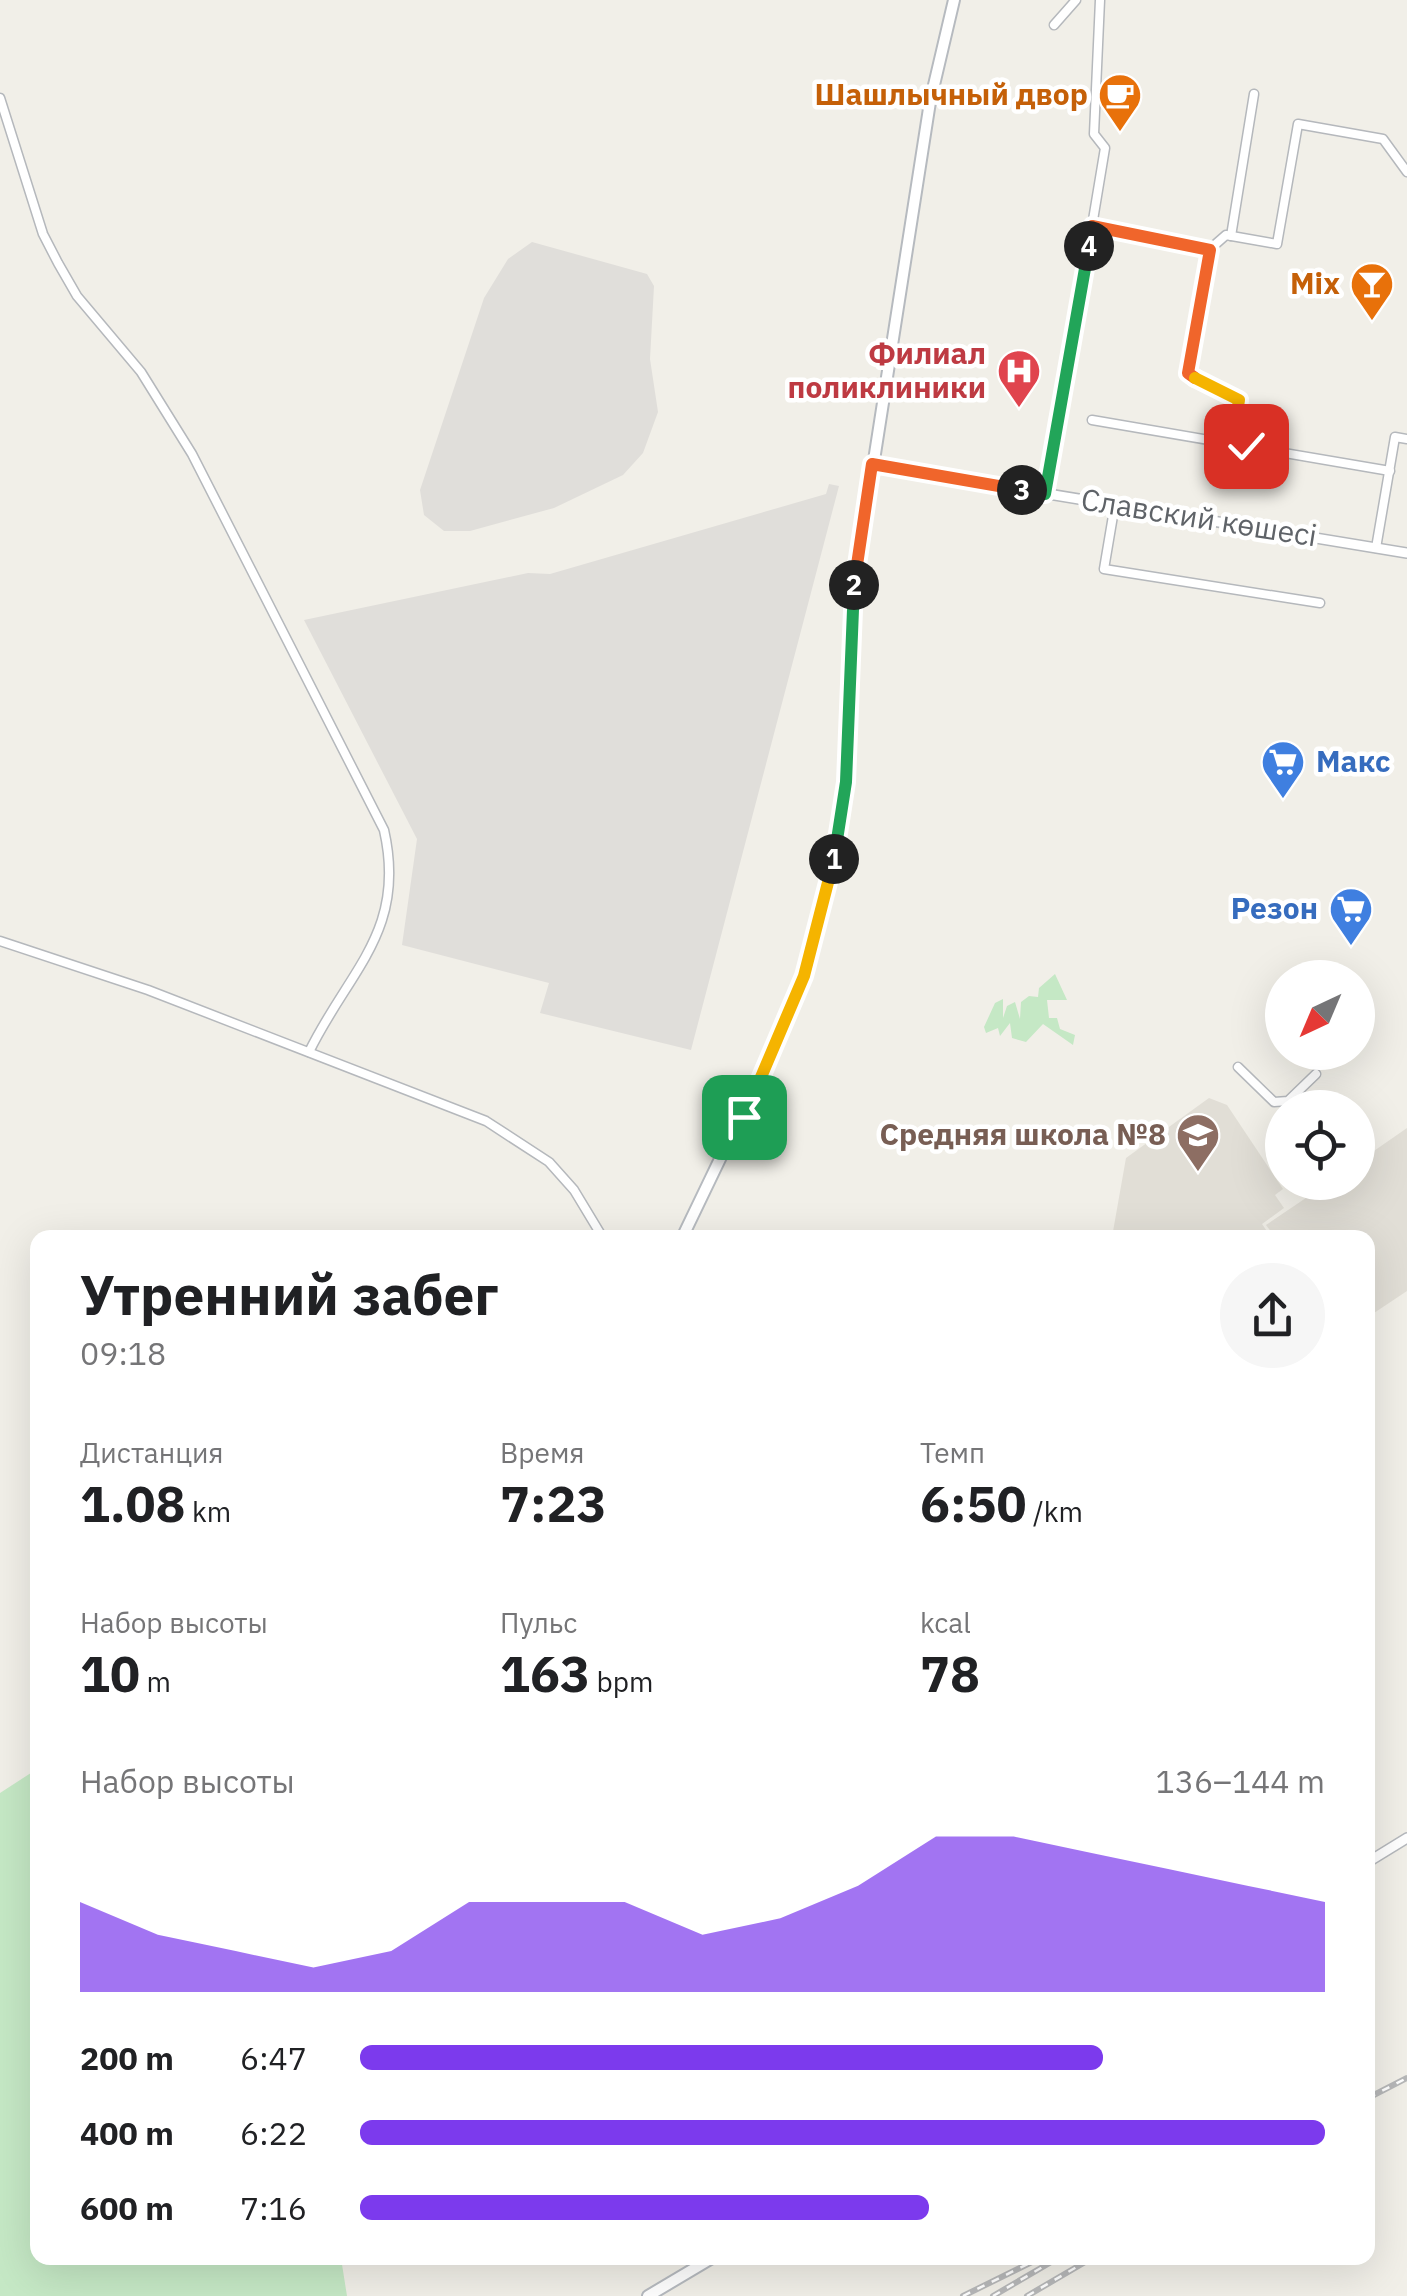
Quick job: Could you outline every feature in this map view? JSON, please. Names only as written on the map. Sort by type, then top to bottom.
[{"type":"main road","points":[[686,1230],[781,1036],[822,915],[844,800],[852,601],[930,102],[954,0]]},
{"type":"main road","points":[[648,2296],[700,2265]]},
{"type":"street","points":[[1054,25],[1076,0]]},
{"type":"street","points":[[1045,494],[1105,148],[1094,134],[1100,0]]},
{"type":"street","points":[[1231,236],[1254,94]]},
{"type":"street","points":[[0,98],[43,234],[58,263],[77,296],[141,372],[192,454],[384,830],[390,870],[386,914],[368,958],[324,1022],[309,1052]]},
{"type":"street","points":[[1232,444],[1239,400],[1188,373],[1210,250],[1226,235],[1276,244],[1298,124],[1383,139],[1407,172]]},
{"type":"street","points":[[1092,226],[1210,250]]},
{"type":"street","points":[[1092,420],[1390,471]]},
{"type":"street","points":[[1376,548],[1395,437],[1407,439]]},
{"type":"street","name":"Славский көшесі","points":[[872,464],[1407,553]]},
{"type":"street","points":[[1114,504],[1104,569],[1320,603]]},
{"type":"street","points":[[0,941],[122,980],[468,1113],[520,1140],[563,1177],[599,1230]]},
{"type":"street","points":[[1238,1067],[1274,1102],[1288,1101],[1316,1074]]},
{"type":"street","points":[[1375,1858],[1407,1838]]},
{"type":"shaded area","points":[[532,242],[647,274],[654,286],[650,359],[658,412],[643,453],[623,475],[554,508],[470,531],[444,531],[424,515],[420,490],[484,298],[508,259]]},
{"type":"shaded area","points":[[829,484],[839,486],[691,1050],[540,1013],[549,983],[402,945],[417,839],[304,620],[528,573],[550,574],[826,494]]},
{"type":"shaded area","name":"Средняя школа №8","points":[[1209,1098],[1227,1105],[1265,1162],[1265,1200],[1278,1200],[1284,1208],[1262,1224],[1266,1230],[1113,1230],[1126,1158]]},
{"type":"shaded area","points":[[1407,1128],[1407,1291],[1375,1312],[1375,1230],[1270,1230],[1266,1225],[1303,1200],[1375,1200],[1375,1150]]},
{"type":"green space","points":[[1055,974],[1067,1000],[1047,1000],[1049,1018],[1057,1018],[1060,1029],[1075,1035],[1073,1045],[1043,1024],[1026,1042],[1012,1038],[1010,1023],[1000,1036],[998,1028],[986,1033],[984,1027],[995,1003],[1003,999],[1003,1018],[1007,1006],[1015,1002],[1020,1019],[1021,1002],[1029,996],[1038,997],[1039,988]]},
{"type":"green space","points":[[30,1774],[30,2265],[342,2265],[347,2296],[0,2296],[0,1793]]},
{"type":"railway","points":[[1375,2094],[1407,2078]]},
{"type":"railway","points":[[963,2296],[1026,2265]]},
{"type":"railway","points":[[993,2296],[1046,2265]]},
{"type":"railway","points":[[1027,2296],[1080,2265]]},
{"type":"place","name":"Шашлычный двор","points":[[1120,133]]},
{"type":"place","name":"Mix","points":[[1372,322]]},
{"type":"place","name":"Филиал поликлиники","points":[[1019,409]]},
{"type":"place","name":"Макс","points":[[1283,800]]},
{"type":"place","name":"Резон","points":[[1351,947]]},
{"type":"place","name":"Средняя школа №8","points":[[1198,1173]]},
{"type":"route","points":[[744,1117],[812,955],[838,843],[846,782],[852,601],[872,464],[1045,494],[1092,226],[1210,250],[1188,373],[1205,386],[1239,400],[1232,444],[1246,446]]}]
